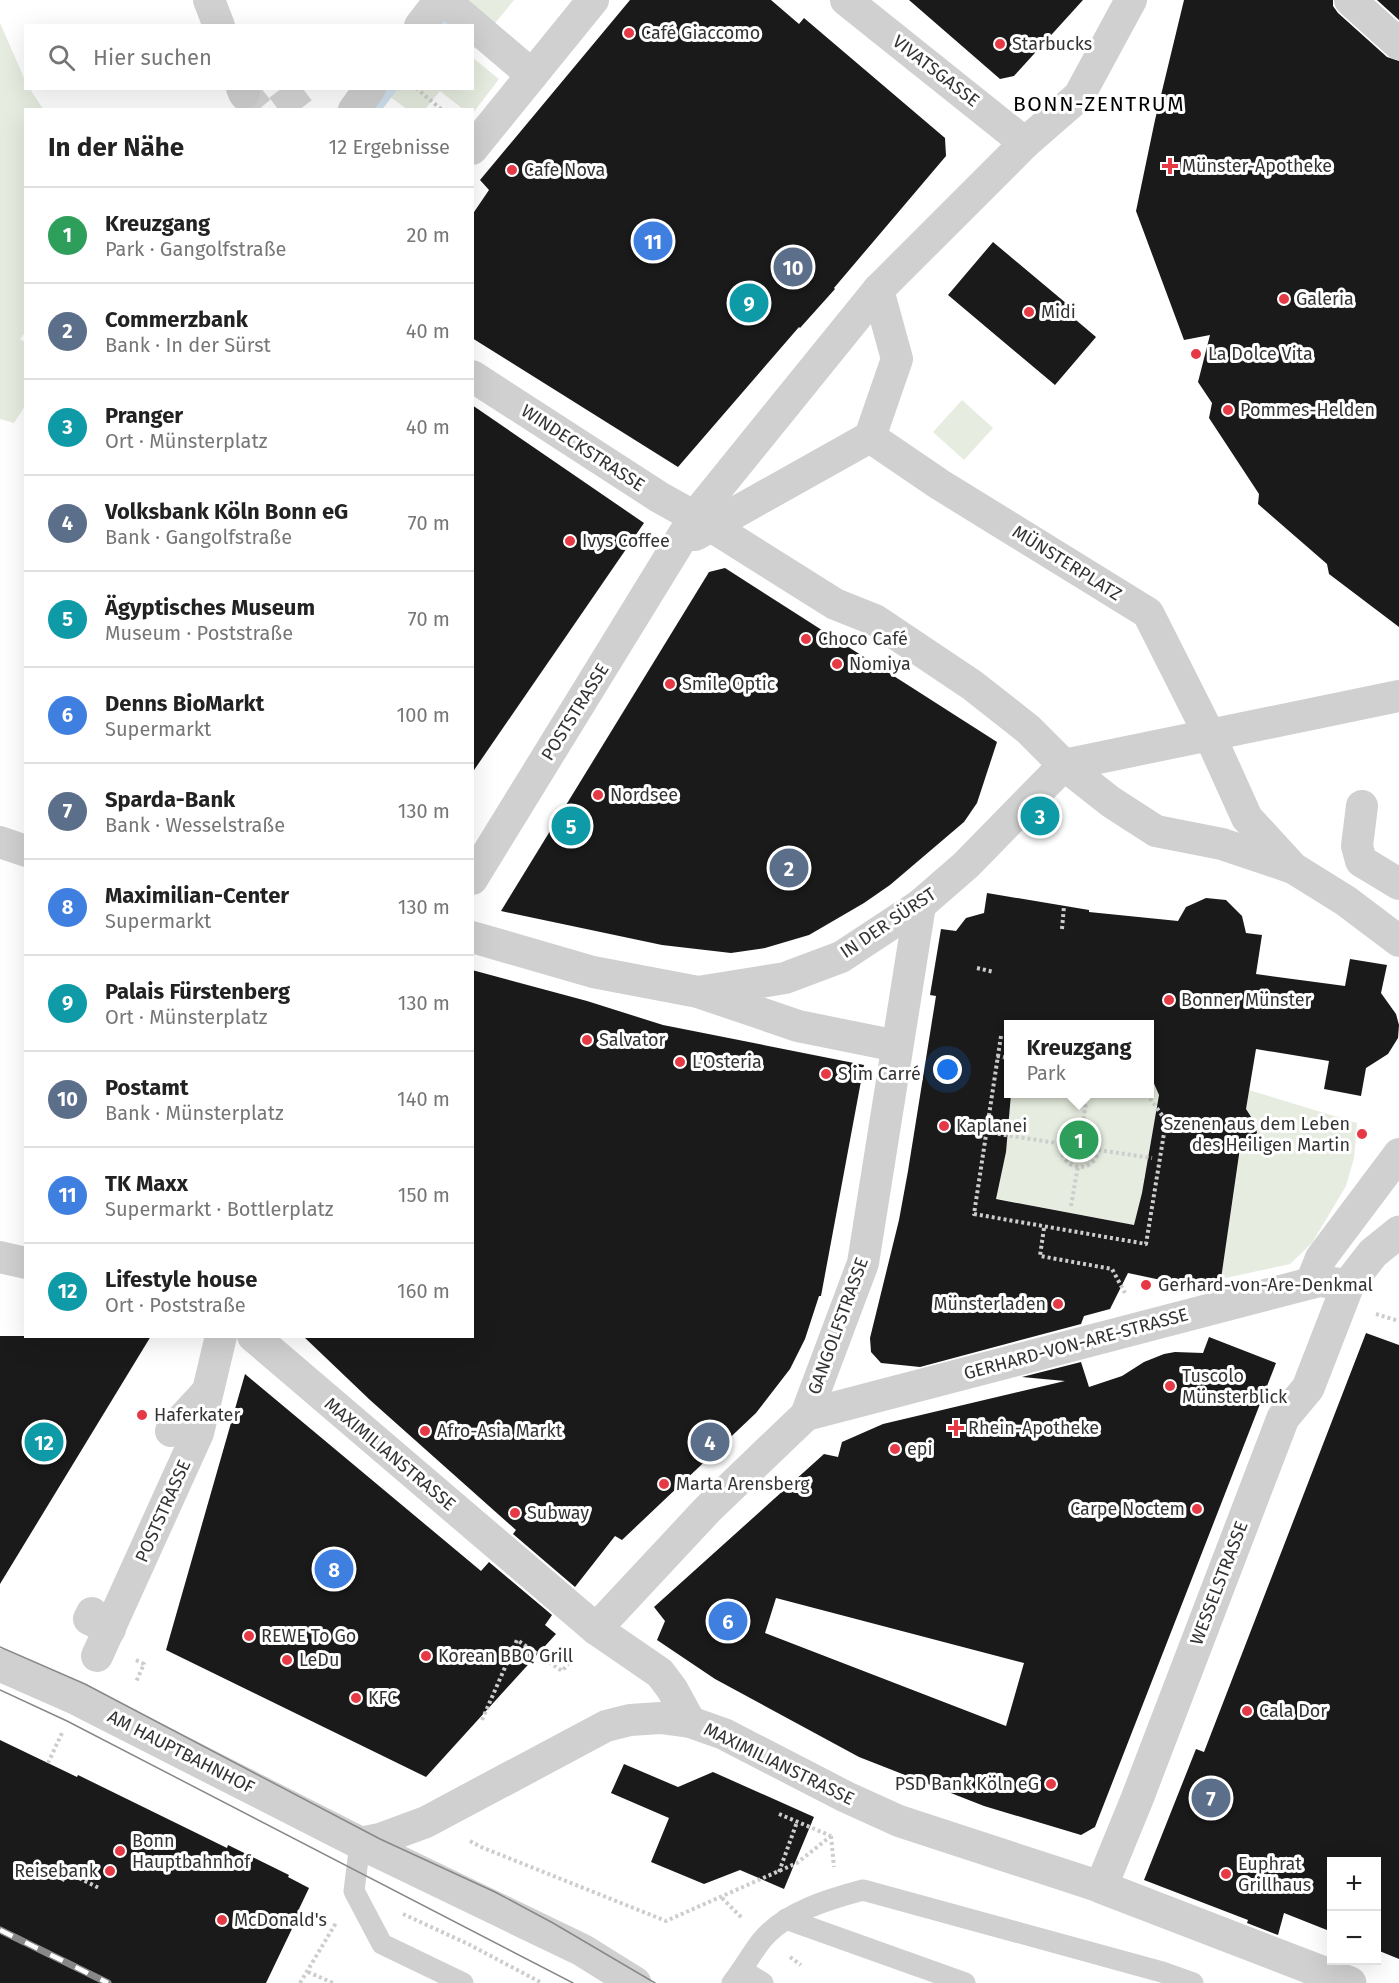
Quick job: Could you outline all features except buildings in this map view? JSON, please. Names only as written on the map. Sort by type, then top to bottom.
[{"type":"street","points":[[209,0],[218,24]]},
{"type":"street","points":[[422,24],[440,0]]},
{"type":"street","points":[[444,0],[472,24]]},
{"type":"street","points":[[474,146],[593,0]]},
{"type":"street","name":"VIVATSGASSE","points":[[846,0],[1025,143]]},
{"type":"street","points":[[703,521],[878,290],[1025,143],[1078,96],[1131,0]]},
{"type":"street","points":[[1350,0],[1399,44]]},
{"type":"street","points":[[474,26],[532,75]]},
{"type":"street","points":[[355,108],[369,90]]},
{"type":"street","points":[[703,521],[870,437],[897,359],[878,290]]},
{"type":"street","name":"WINDECKSTRASSE","points":[[474,377],[659,497],[703,521]]},
{"type":"street","name":"MÜNSTERPLATZ","points":[[870,437],[939,484],[1148,613],[1210,736],[1247,818],[1293,868]]},
{"type":"street","name":"MÜNSTERPLATZ","points":[[703,521],[835,604],[875,620],[972,685],[1028,729],[1064,765],[1111,802],[1156,831],[1222,844],[1293,868],[1346,901],[1399,941]]},
{"type":"street","name":"POSTSTRASSE","points":[[474,876],[678,545],[703,521]]},
{"type":"street","points":[[1064,765],[1399,696]]},
{"type":"street","name":"IN DER SÜRST","points":[[698,992],[785,978],[841,957],[920,905],[966,865],[1064,765]]},
{"type":"street","points":[[1362,806],[1357,846],[1361,861],[1399,884]]},
{"type":"street","points":[[0,842],[24,850]]},
{"type":"street","name":"GANGOLFSTRASSE","points":[[596,1629],[708,1509],[806,1414],[863,1263],[920,905]]},
{"type":"street","name":"IN DER SÜRST","points":[[474,938],[594,972],[698,992],[798,1026],[897,1046]]},
{"type":"street","points":[[1311,1283],[1321,1258],[1399,1154]]},
{"type":"street","name":"WESSELSTRASSE","points":[[1101,1887],[1283,1418],[1308,1388],[1348,1285],[1373,1252],[1399,1232]]},
{"type":"street","points":[[0,1257],[24,1263]]},
{"type":"street","name":"GERHARD-VON-ARE-STRASSE","points":[[806,1414],[1319,1281],[1348,1285]]},
{"type":"street","name":"POSTSTRASSE","points":[[100,1633],[198,1433],[221,1338]]},
{"type":"street","name":"MAXIMILIANSTRASSE","points":[[255,1338],[596,1629],[660,1673],[672,1689],[690,1722],[724,1734],[846,1797],[899,1821],[1101,1887],[1350,1983]]},
{"type":"street","name":"POSTSTRASSE","points":[[171,1431],[210,1390]]},
{"type":"street","name":"AM HAUPTBAHNHOF","points":[[0,1665],[77,1699],[360,1843],[582,1950],[635,1983]]},
{"type":"street","points":[[360,1843],[380,1839],[426,1822],[606,1726],[630,1720],[660,1718],[690,1722]]},
{"type":"lane","points":[[360,1843],[354,1891],[382,1944],[463,1983]]},
{"type":"lane","points":[[763,1983],[737,1977],[763,1939],[786,1919],[837,1897],[863,1890],[1162,1972],[1193,1983]]},
{"type":"lane","points":[[786,1919],[965,1983]]},
{"type":"path","points":[[418,90],[440,108]]},
{"type":"path","points":[[1062,929],[1064,906]]},
{"type":"path","points":[[976,968],[994,972]]},
{"type":"path","points":[[1001,1036],[974,1214],[1146,1244],[1166,1121],[1150,1098]]},
{"type":"path","points":[[998,1056],[1004,1057]]},
{"type":"path","points":[[1082,1131],[1086,1098]]},
{"type":"path","points":[[1082,1131],[1092,1135],[1098,1144],[1098,1150],[1094,1160],[1078,1167],[1067,1161],[1062,1150],[1070,1134],[1082,1131]]},
{"type":"path","points":[[986,1132],[1063,1144]]},
{"type":"path","points":[[1098,1150],[1152,1158]]},
{"type":"path","points":[[1071,1206],[1078,1167]]},
{"type":"path","points":[[1044,1228],[1040,1256],[1112,1269],[1143,1326]]},
{"type":"path","points":[[1371,1312],[1399,1321]]},
{"type":"path","points":[[482,1720],[517,1640],[537,1654]]},
{"type":"path","points":[[48,1763],[59,1739]]},
{"type":"path","points":[[474,1845],[666,1921],[797,1863],[831,1836],[780,1815]]},
{"type":"path","points":[[779,1872],[797,1822]]},
{"type":"path","points":[[62,1881],[67,1872],[99,1888]]},
{"type":"path","points":[[300,1983],[354,1891],[543,1983]]},
{"type":"path","points":[[448,1935],[450,1927]]},
{"type":"path","points":[[308,1972],[333,1983]]},
{"type":"shaded area","points":[[470,0],[514,0],[474,49],[474,24],[451,24]]},
{"type":"shaded area","points":[[0,23],[24,78],[24,90],[31,90],[42,108],[24,108],[24,334],[20,339],[24,341],[24,408],[14,423],[0,419]]},
{"type":"shaded area","points":[[474,59],[499,79],[474,112],[474,108],[462,108],[440,91],[426,108],[406,108],[389,96],[394,90],[474,90]]},
{"type":"shaded area","points":[[962,400],[993,428],[964,460],[933,432]]},
{"type":"shaded area","points":[[1154,1080],[1163,1097],[1160,1120],[1155,1120],[1149,1151],[1154,1152],[1150,1175],[1145,1175],[1144,1178],[1149,1179],[1140,1226],[993,1198],[997,1179],[1001,1176],[1009,1121],[1004,1120],[1007,1098],[1154,1098]]},
{"type":"shaded area","points":[[1249,1090],[1357,1123],[1354,1158],[1346,1186],[1312,1243],[1290,1264],[1221,1279],[1241,1144],[1251,1140],[1256,1132],[1253,1120],[1245,1113]]},
{"type":"waterway","points":[[446,24],[456,10]]},
{"type":"waterway","points":[[376,108],[389,90]]},
{"type":"tunnel","points":[[284,90],[297,108]]},
{"type":"tunnel","points":[[244,93],[256,108]]},
{"type":"tram line","points":[[0,1647],[85,1684],[380,1839],[495,1892],[655,1983]]},
{"type":"tram line","points":[[0,1690],[67,1721],[573,1983]]},
{"type":"railway","points":[[0,1930],[108,1983]]},
{"type":"place","name":"Café Giaccomo","points":[[629,33]]},
{"type":"place","name":"Starbucks","points":[[1000,44]]},
{"type":"place","name":"Münster-Apotheke","points":[[1170,166]]},
{"type":"place","name":"Cafe Nova","points":[[512,170]]},
{"type":"place","name":"TK Maxx","points":[[653,241]]},
{"type":"place","name":"Postamt","points":[[793,267]]},
{"type":"place","name":"Galeria","points":[[1284,299]]},
{"type":"place","name":"Palais Fürstenberg","points":[[749,303]]},
{"type":"place","name":"Midi","points":[[1029,312]]},
{"type":"place","name":"La Dolce Vita","points":[[1196,354]]},
{"type":"place","name":"Pommes-Helden","points":[[1228,410]]},
{"type":"place","name":"Ivys Coffee","points":[[570,541]]},
{"type":"place","name":"Choco Café","points":[[806,639]]},
{"type":"place","name":"Nomiya","points":[[837,664]]},
{"type":"place","name":"Smile Optic","points":[[670,684]]},
{"type":"place","name":"Nordsee","points":[[598,795]]},
{"type":"place","name":"Pranger","points":[[1040,816]]},
{"type":"place","name":"Ägyptisches Museum","points":[[571,826]]},
{"type":"place","name":"Commerzbank","points":[[789,868]]},
{"type":"place","name":"Bonner Münster","points":[[1169,1000]]},
{"type":"place","name":"Salvator","points":[[587,1040]]},
{"type":"place","name":"L'Osteria","points":[[680,1062]]},
{"type":"place","name":"S im Carré","points":[[826,1074]]},
{"type":"place","name":"Kaplanei","points":[[944,1126]]},
{"type":"place","name":"Szenen aus dem Leben des Heiligen Martin","points":[[1362,1134]]},
{"type":"place","name":"Kreuzgang","points":[[1079,1140]]},
{"type":"place","name":"Gerhard-von-Are-Denkmal","points":[[1146,1285]]},
{"type":"place","name":"Münsterladen","points":[[1058,1304]]},
{"type":"place","name":"Tuscolo Münsterblick","points":[[1170,1386]]},
{"type":"place","name":"Haferkater","points":[[142,1415]]},
{"type":"place","name":"Rhein-Apotheke","points":[[956,1428]]},
{"type":"place","name":"Afro-Asia Markt","points":[[425,1431]]},
{"type":"place","name":"Lifestyle house","points":[[44,1442]]},
{"type":"place","name":"Volksbank Köln Bonn eG","points":[[710,1442]]},
{"type":"place","name":"epi","points":[[895,1449]]},
{"type":"place","name":"Marta Arensberg","points":[[664,1484]]},
{"type":"place","name":"Carpe Noctem","points":[[1197,1509]]},
{"type":"place","name":"Subway","points":[[515,1513]]},
{"type":"place","name":"Maximilian-Center","points":[[334,1569]]},
{"type":"place","name":"Denns BioMarkt","points":[[728,1621]]},
{"type":"place","name":"REWE To Go","points":[[249,1636]]},
{"type":"place","name":"Korean BBQ Grill","points":[[426,1656]]},
{"type":"place","name":"LeDu","points":[[287,1660]]},
{"type":"place","name":"KFC","points":[[356,1698]]},
{"type":"place","name":"Cala Dor","points":[[1247,1711]]},
{"type":"place","name":"PSD Bank Köln eG","points":[[1051,1784]]},
{"type":"place","name":"Sparda-Bank","points":[[1211,1798]]},
{"type":"place","name":"Bonn Hauptbahnhof","points":[[120,1851]]},
{"type":"place","name":"Reisebank","points":[[110,1871]]},
{"type":"place","name":"Euphrat Grillhaus","points":[[1226,1874]]},
{"type":"place","name":"McDonald's","points":[[222,1920]]},
{"type":"district","name":"BONN-ZENTRUM","points":[[1099,104]]}]
